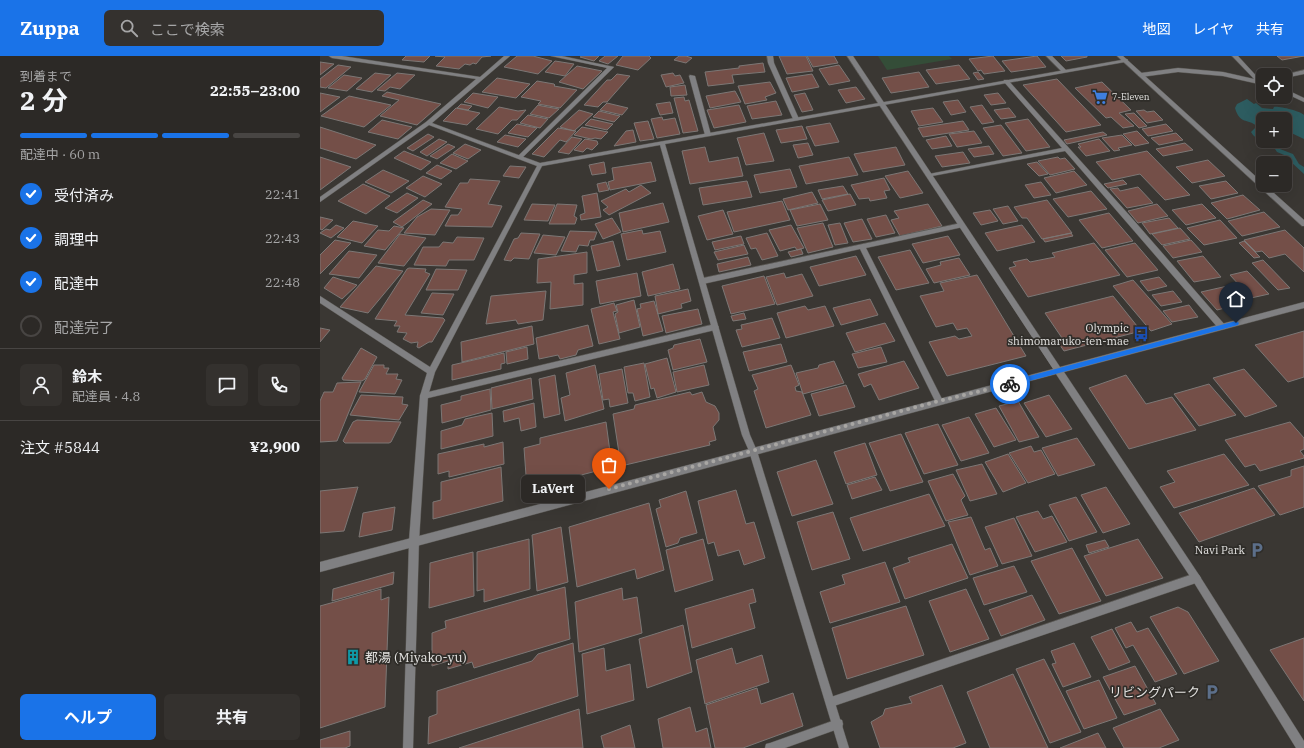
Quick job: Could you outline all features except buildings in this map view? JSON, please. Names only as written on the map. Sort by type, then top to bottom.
[{"type":"street","points":[[332,56],[479,78]]},
{"type":"street","points":[[320,200],[428,123],[479,78],[507,56]]},
{"type":"street","points":[[520,157],[611,67],[554,56]]},
{"type":"street","points":[[770,56],[771,63],[796,120]]},
{"type":"street","points":[[850,56],[1196,578],[1302,748]]},
{"type":"street","points":[[1049,56],[1064,71]]},
{"type":"street","points":[[1235,56],[1256,76]]},
{"type":"street","points":[[428,123],[540,165],[1006,82],[1122,58],[1304,224]]},
{"type":"street","points":[[1141,75],[1178,70],[1223,74],[1256,80]]},
{"type":"street","points":[[1292,75],[1304,72]]},
{"type":"street","points":[[692,76],[708,135]]},
{"type":"street","points":[[1006,82],[1222,327]]},
{"type":"street","points":[[1292,94],[1304,100]]},
{"type":"street","points":[[662,143],[703,281],[746,435],[753,451],[838,724],[844,748]]},
{"type":"street","points":[[929,176],[1066,149]]},
{"type":"street","points":[[408,748],[414,542],[424,396],[431,372],[540,165]]},
{"type":"street","points":[[703,281],[961,225]]},
{"type":"street","points":[[862,247],[939,401]]},
{"type":"street","points":[[320,299],[431,372]]},
{"type":"street","points":[[320,567],[1304,305]]},
{"type":"street","points":[[424,396],[715,326]]},
{"type":"street","points":[[831,702],[1196,578]]},
{"type":"street","points":[[770,748],[838,724]]},
{"type":"green space","points":[[878,56],[949,56],[952,59],[887,70]]},
{"type":"water","points":[[1247,99],[1254,104],[1256,103],[1262,108],[1273,109],[1274,107],[1280,107],[1302,113],[1304,115],[1304,139],[1292,133],[1292,112],[1256,112],[1256,126],[1239,117],[1235,108],[1237,104]]},
{"type":"water","points":[[1256,127],[1256,138],[1253,135],[1251,132]]},
{"type":"water","points":[[1270,148],[1277,148],[1293,154],[1299,164],[1304,167],[1304,174],[1292,163],[1292,156],[1287,156],[1277,152],[1275,149]]},
{"type":"way so far","points":[[609,489],[939,401],[1010,384]]},
{"type":"place","name":"7-Eleven","points":[[1100,97]]},
{"type":"place","name":"Olympic shimomaruko-ten-mae","points":[[1141,334]]},
{"type":"place","name":"LaVert","points":[[609,489]]},
{"type":"place","name":"Navi Park","points":[[1257,550]]},
{"type":"place","name":"都湯 (Miyako-yu)","points":[[353,657]]},
{"type":"place","name":"リビングパーク","points":[[1212,692]]},
{"type":"route","points":[[1010,384],[1236,323]]}]
